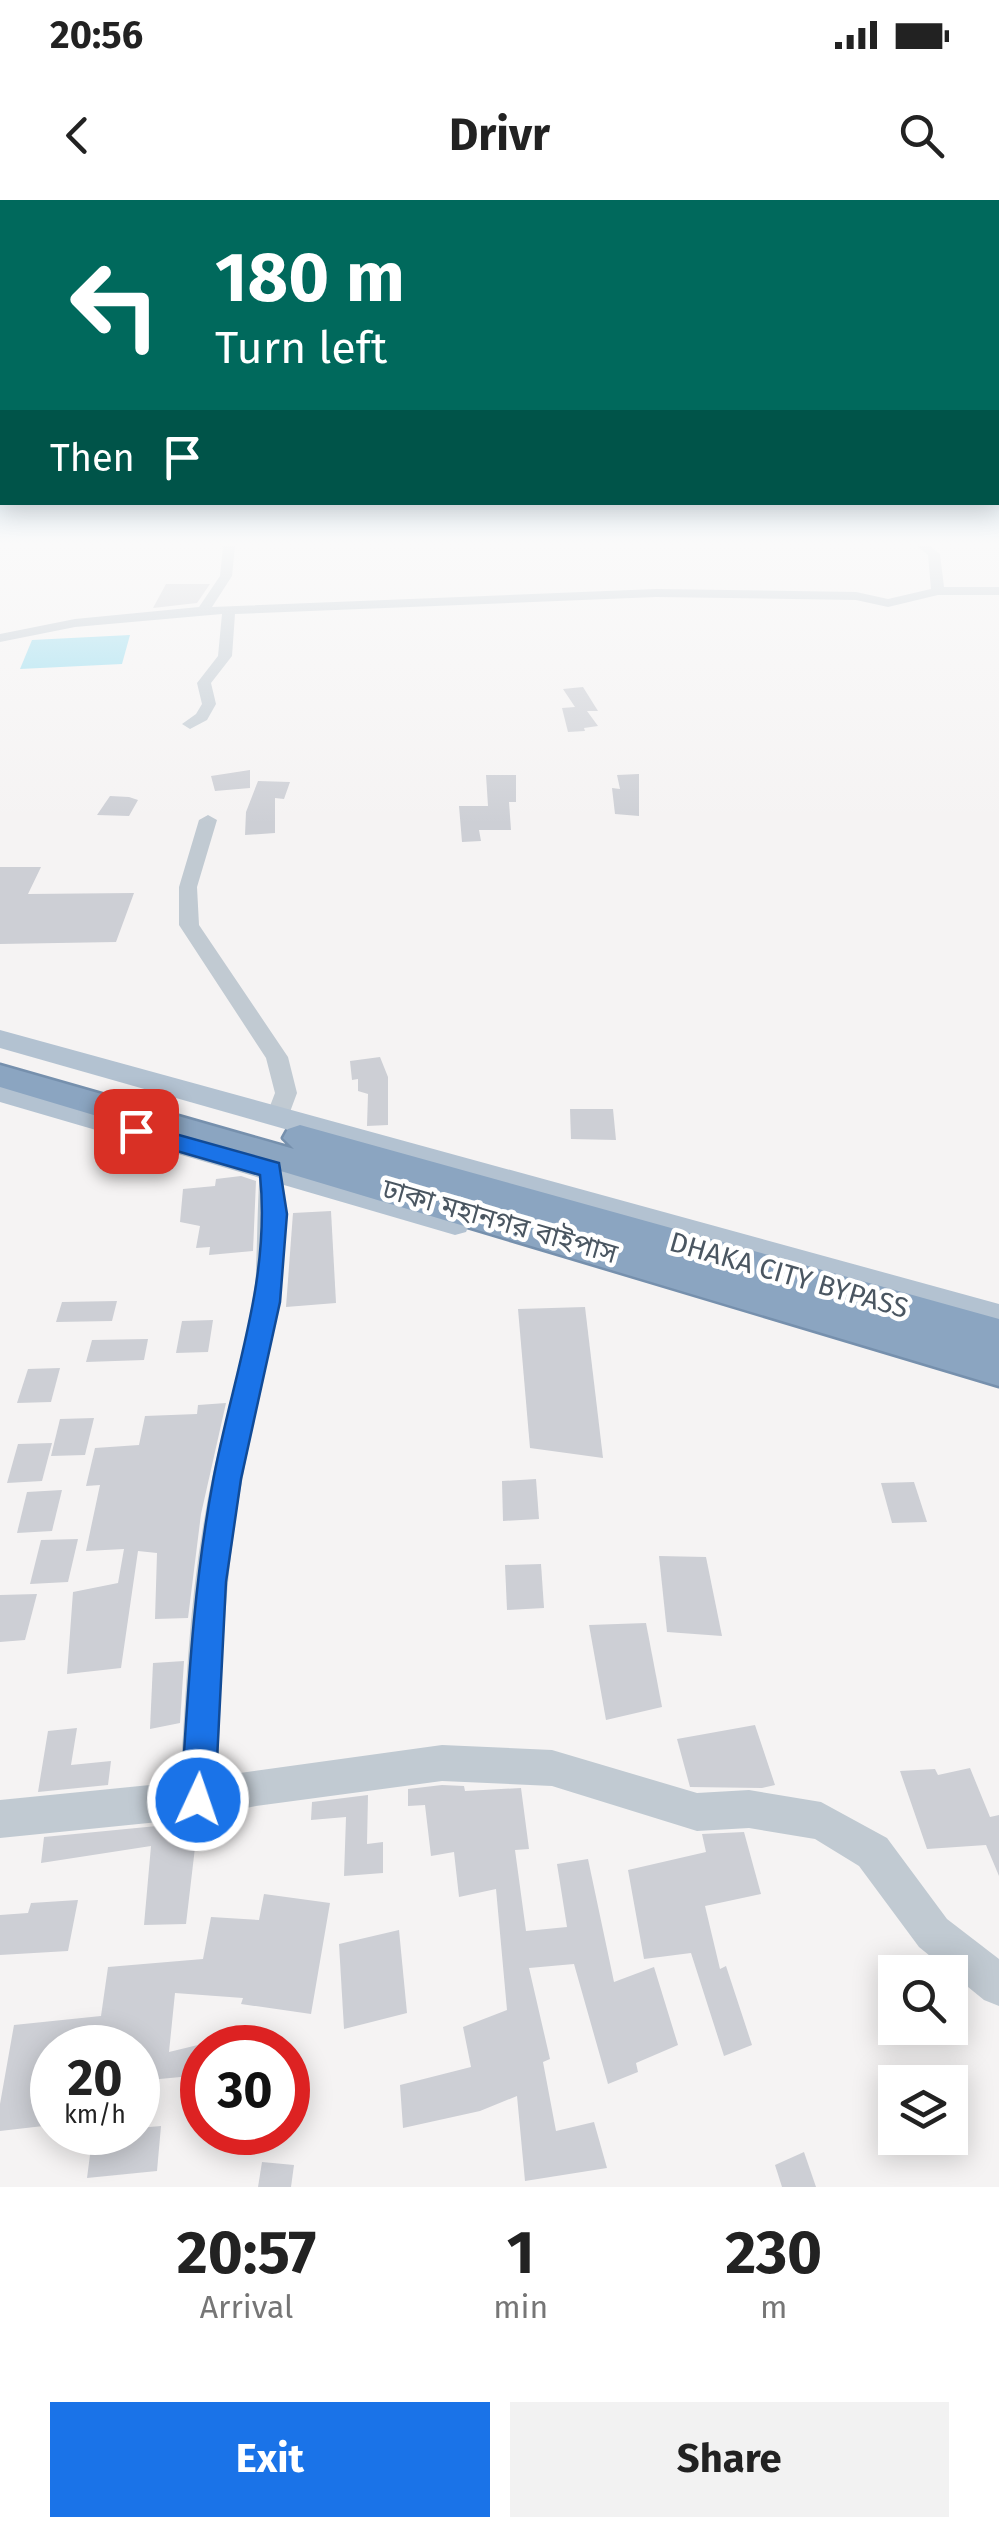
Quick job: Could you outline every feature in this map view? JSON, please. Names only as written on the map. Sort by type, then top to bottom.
[{"type":"highway","name":"DHAKA CITY BYPASS","points":[[0,1054],[999,1336]]},
{"type":"highway","name":"ঢাকা মহানগর বাইপাস","points":[[0,1076],[999,1368]]},
{"type":"main road","points":[[0,1039],[280,1114],[999,1318]]},
{"type":"main road","points":[[0,1092],[999,1385]]},
{"type":"street","points":[[190,724],[202,717],[209,704],[203,682],[222,664],[229,639]]},
{"type":"street","points":[[208,820],[188,886],[189,925],[276,1056],[286,1094],[280,1114]]},
{"type":"street","points":[[198,1800],[211,1582],[227,1479],[268,1302],[276,1214],[271,1169]]},
{"type":"street","points":[[0,1819],[198,1800],[256,1787],[442,1763],[552,1768],[696,1812],[749,1810],[821,1821],[873,1852],[934,1933],[999,1985]]},
{"type":"water","points":[[129,639],[122,664],[20,669],[32,640]]},
{"type":"building","points":[[583,687],[598,711],[587,711],[598,726],[568,732],[562,708],[575,707],[563,689]]},
{"type":"building","points":[[250,770],[250,788],[215,791],[211,776]]},
{"type":"building","points":[[639,774],[639,816],[615,814],[612,788],[620,789],[617,775]]},
{"type":"building","points":[[486,775],[516,775],[516,802],[509,802],[511,830],[479,830],[481,841],[462,842],[459,806],[488,806]]},
{"type":"building","points":[[258,781],[290,782],[284,799],[275,798],[275,833],[245,835],[246,812]]},
{"type":"building","points":[[110,796],[138,800],[129,816],[97,815]]},
{"type":"building","points":[[0,867],[41,867],[28,894],[134,893],[116,942],[0,944]]},
{"type":"building","points":[[380,1057],[388,1077],[388,1125],[367,1126],[368,1094],[358,1091],[358,1079],[352,1080],[350,1061]]},
{"type":"building","points":[[570,1109],[613,1109],[616,1140],[571,1139]]},
{"type":"building","points":[[241,1176],[256,1181],[253,1251],[209,1255],[210,1247],[196,1248],[200,1226],[180,1222],[183,1189],[215,1186],[216,1179]]},
{"type":"building","points":[[331,1211],[336,1303],[286,1307],[293,1213]]},
{"type":"building","points":[[117,1301],[112,1321],[56,1322],[62,1302]]},
{"type":"building","points":[[585,1307],[603,1458],[530,1448],[518,1309]]},
{"type":"building","points":[[213,1320],[208,1352],[176,1353],[182,1321]]},
{"type":"building","points":[[148,1339],[144,1360],[86,1362],[92,1340]]},
{"type":"building","points":[[60,1368],[51,1402],[17,1403],[28,1369]]},
{"type":"building","points":[[226,1403],[201,1514],[188,1618],[155,1619],[157,1553],[138,1551],[121,1668],[67,1674],[73,1592],[118,1583],[124,1549],[86,1551],[100,1485],[86,1486],[95,1448],[139,1445],[145,1416],[197,1414],[198,1405]]},
{"type":"building","points":[[94,1418],[85,1455],[51,1456],[60,1419]]},
{"type":"building","points":[[52,1443],[42,1481],[7,1483],[18,1444]]},
{"type":"building","points":[[536,1479],[539,1519],[503,1521],[502,1481]]},
{"type":"building","points":[[914,1482],[927,1522],[892,1523],[881,1483]]},
{"type":"building","points":[[62,1490],[52,1531],[17,1533],[27,1492]]},
{"type":"building","points":[[78,1539],[68,1582],[30,1584],[41,1540]]},
{"type":"building","points":[[659,1556],[706,1557],[722,1636],[667,1632]]},
{"type":"building","points":[[541,1564],[544,1608],[507,1610],[505,1565]]},
{"type":"building","points":[[37,1594],[25,1640],[0,1642],[0,1595]]},
{"type":"building","points":[[646,1623],[662,1707],[606,1720],[589,1625]]},
{"type":"building","points":[[184,1661],[180,1723],[150,1729],[153,1663]]},
{"type":"building","points":[[755,1725],[775,1785],[690,1787],[677,1739]]},
{"type":"building","points":[[77,1728],[71,1765],[111,1761],[108,1785],[38,1792],[48,1731]]},
{"type":"building","points":[[970,1768],[990,1817],[999,1815],[999,1876],[986,1845],[927,1849],[900,1771],[935,1769],[938,1775]]},
{"type":"building","points":[[464,1786],[465,1791],[521,1788],[529,1849],[515,1850],[526,1931],[567,1927],[557,1864],[588,1859],[614,1982],[654,1967],[678,2045],[636,2063],[638,2072],[608,2084],[574,1964],[529,1968],[550,2059],[543,2062],[556,2131],[594,2122],[607,2168],[525,2181],[517,2096],[480,2111],[403,2128],[400,2085],[471,2067],[463,2027],[507,2010],[496,1889],[459,1897],[454,1852],[431,1856],[425,1805],[408,1806],[408,1789]]},
{"type":"building","points":[[368,1795],[367,1844],[383,1842],[383,1873],[344,1876],[346,1817],[311,1820],[312,1802]]},
{"type":"building","points":[[198,1822],[186,1924],[144,1925],[151,1846],[41,1863],[44,1837]]},
{"type":"building","points":[[744,1832],[761,1894],[705,1906],[720,1969],[726,1966],[752,2045],[724,2056],[691,1953],[644,1959],[628,1870],[706,1852],[702,1834]]},
{"type":"building","points":[[264,1894],[330,1903],[311,2014],[241,2004],[243,1998],[175,1993],[169,2052],[180,2049],[180,2077],[160,2079],[160,2025],[30,2025],[30,2128],[0,2131],[0,2104],[14,2025],[101,2016],[108,1967],[203,1959],[211,1917],[259,1920]]},
{"type":"building","points":[[78,1900],[68,1951],[0,1955],[0,1915],[28,1913],[31,1903]]},
{"type":"building","points":[[399,1930],[407,2013],[344,2029],[339,1944]]},
{"type":"building","points":[[804,2152],[816,2187],[782,2187],[775,2165]]},
{"type":"building","points":[[90,2155],[158,2155],[157,2171],[87,2178]]},
{"type":"building","points":[[262,2162],[294,2165],[291,2187],[258,2187]]},
{"type":"route","points":[[136,1131],[271,1169],[276,1214],[268,1302],[227,1479],[211,1582],[198,1800]]}]
